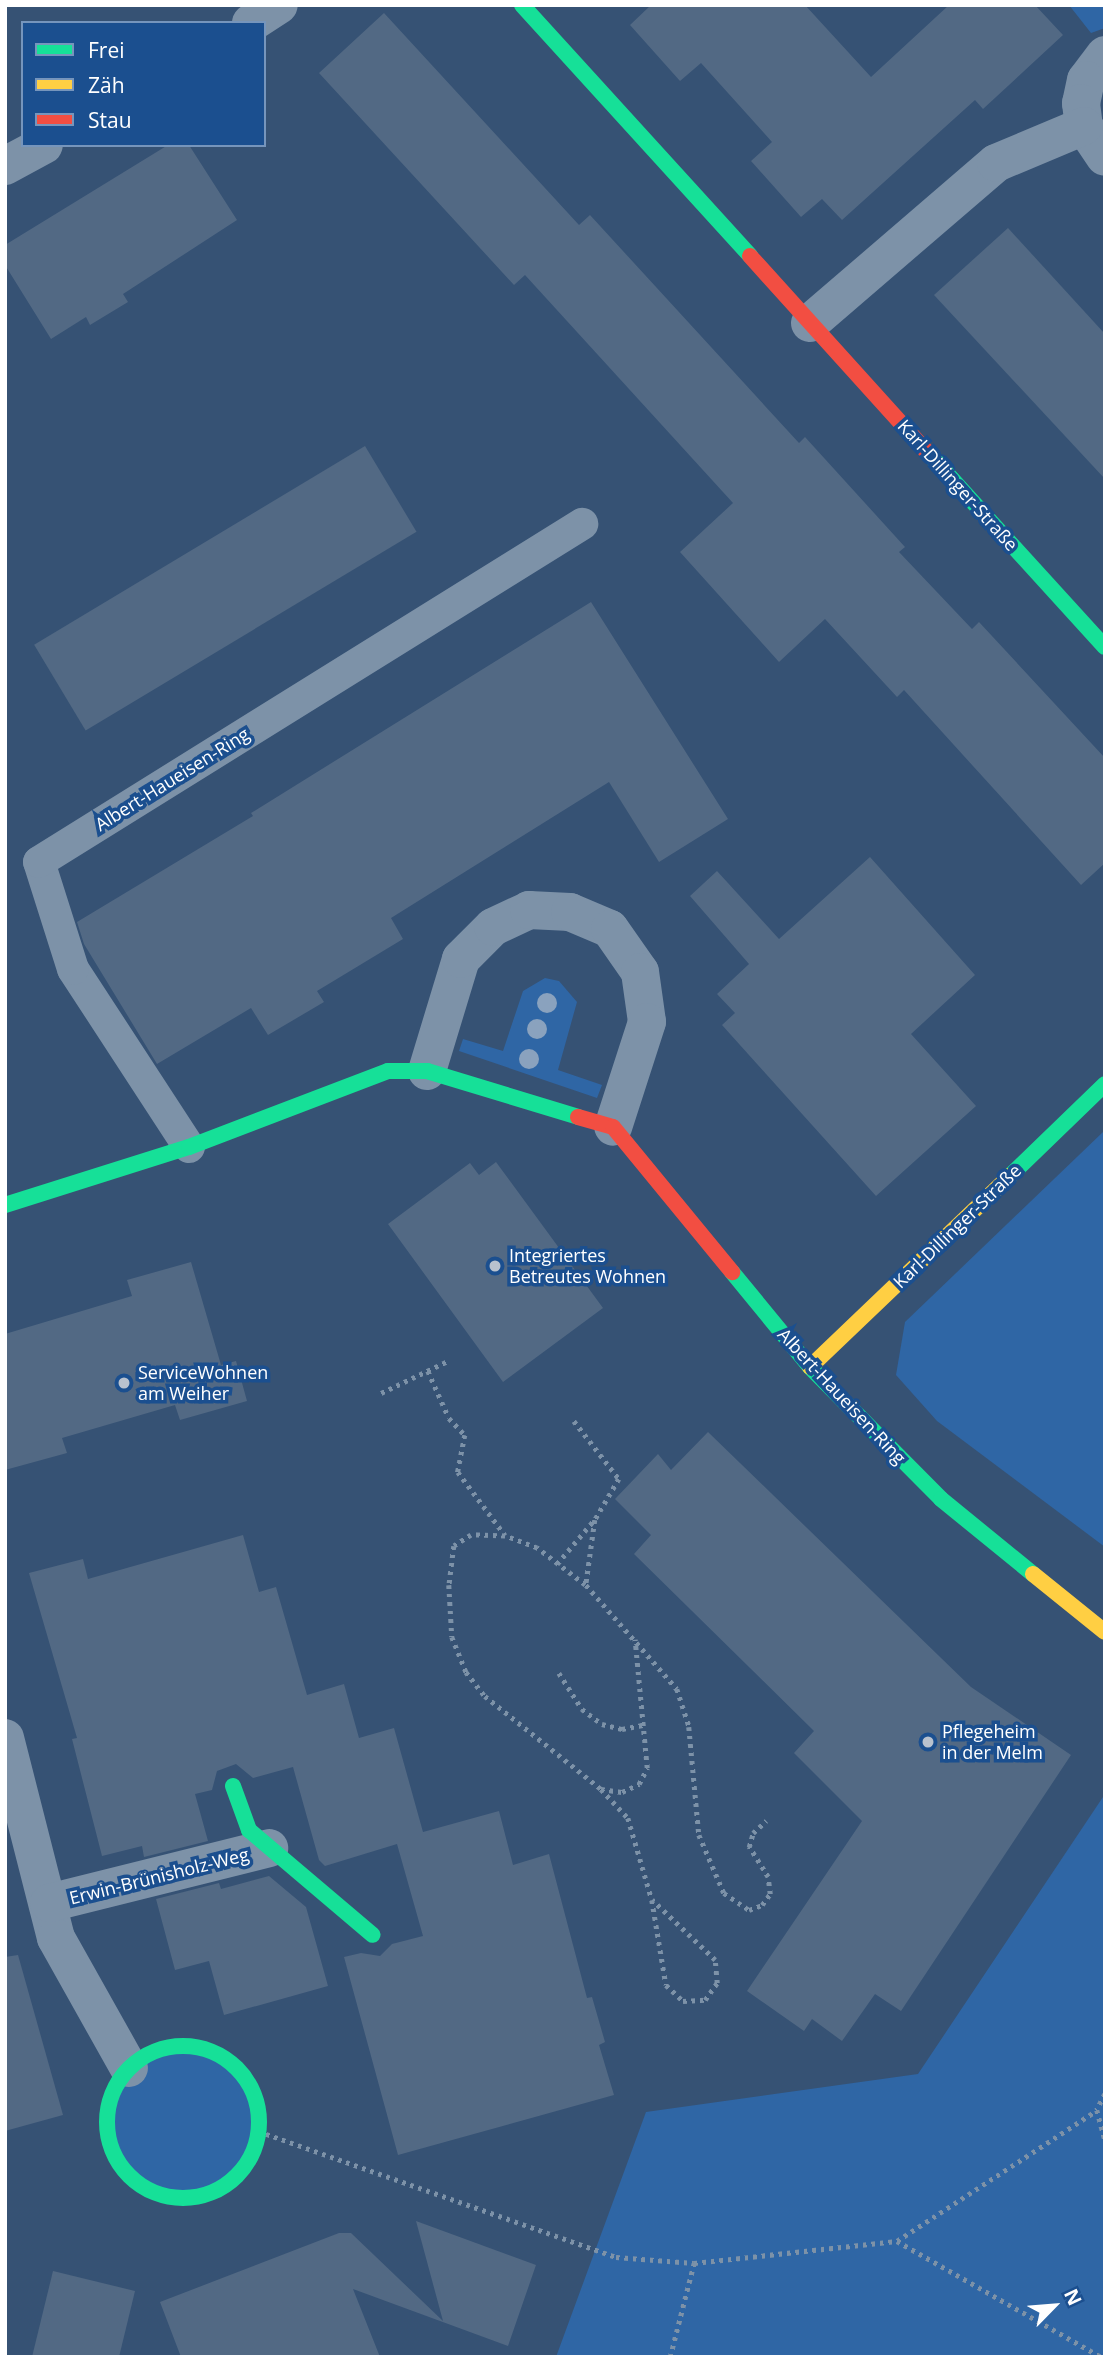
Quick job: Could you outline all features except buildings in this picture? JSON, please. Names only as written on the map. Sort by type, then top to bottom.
[{"type":"street","points":[[254,21],[279,5]]},
{"type":"street","name":"Karl-Dillinger-Straße","points":[[522,5],[1105,647]]},
{"type":"street","points":[[810,323],[996,163],[1094,142],[1081,103],[1086,80],[1105,55]]},
{"type":"street","points":[[5,166],[40,147]]},
{"type":"street","points":[[5,1205],[189,1147],[388,1071],[427,1071],[613,1127],[647,1022],[640,972],[610,929],[570,912],[530,910],[493,927],[461,959],[427,1071]]},
{"type":"street","name":"Karl-Dillinger-Straße","points":[[810,1367],[1105,1084]]},
{"type":"street","name":"Albert-Haueisen-Ring","points":[[613,1127],[810,1367],[941,1499],[1105,1632]]},
{"type":"street","name":"Erwin-Brünisholz-Weg","points":[[5,1738],[56,1938],[129,2068]]},
{"type":"street","name":"Erwin-Brünisholz-Weg","points":[[233,1786],[249,1830],[373,1935]]},
{"type":"street","name":"Erwin-Brünisholz-Weg","points":[[49,1903],[269,1848]]},
{"type":"street","points":[[174,2046],[200,2048],[223,2057],[242,2074],[255,2096],[258,2131],[245,2167],[226,2185],[204,2195],[179,2198],[154,2193],[134,2180],[118,2161],[109,2137],[108,2112],[115,2089],[129,2068],[150,2053],[174,2046]]},
{"type":"lane","name":"Albert-Haueisen-Ring","points":[[189,1147],[73,969],[39,862],[582,524]]},
{"type":"path","points":[[381,1392],[448,1362]]},
{"type":"path","points":[[428,1371],[449,1418],[465,1435],[458,1472],[505,1536]]},
{"type":"path","points":[[557,1564],[595,1520],[619,1479],[574,1421]]},
{"type":"path","points":[[586,1585],[595,1520]]},
{"type":"path","points":[[652,1900],[715,1960],[717,1983],[705,2000],[683,2001],[666,1985],[652,1900],[628,1818],[601,1789],[485,1696],[466,1672],[452,1637],[449,1585],[454,1546],[471,1535],[505,1536],[537,1548],[586,1585],[677,1689],[689,1727],[699,1835],[723,1893],[749,1910],[762,1905],[770,1894],[768,1877],[749,1847],[753,1833],[766,1821]]},
{"type":"path","points":[[601,1789],[622,1792],[639,1784],[647,1768],[635,1639]]},
{"type":"path","points":[[559,1673],[582,1709],[602,1724],[622,1729],[643,1725]]},
{"type":"path","points":[[258,2131],[616,2257],[694,2263],[897,2241],[1097,2110],[1105,2094]]},
{"type":"path","points":[[1097,2110],[1105,2139]]},
{"type":"path","points":[[897,2241],[1101,2357]]},
{"type":"path","points":[[670,2357],[694,2263]]},
{"type":"shaded area","points":[[1069,5],[1105,5],[1105,28],[1091,33]]},
{"type":"shaded area","points":[[545,978],[559,981],[577,1002],[558,1070],[602,1085],[597,1098],[459,1051],[463,1039],[503,1051],[523,991]]},
{"type":"shaded area","points":[[1103,1132],[1105,1547],[937,1421],[896,1375],[905,1322]]},
{"type":"shaded area","points":[[1105,1794],[1105,2357],[556,2357],[646,2112],[918,2074]]},
{"type":"shaded area","points":[[183,2046],[212,2052],[236,2069],[253,2093],[259,2122],[253,2151],[236,2175],[212,2192],[183,2198],[154,2192],[130,2175],[113,2151],[107,2122],[113,2093],[130,2069],[154,2052]]},
{"type":"traffic: fast","points":[[522,5],[750,256]]},
{"type":"traffic: fast","points":[[931,456],[1105,647]]},
{"type":"traffic: fast","points":[[5,1205],[189,1147],[388,1071],[427,1071],[578,1117]]},
{"type":"traffic: fast","points":[[1010,1176],[1105,1084]]},
{"type":"traffic: fast","points":[[732,1272],[810,1367],[941,1499],[1033,1574]]},
{"type":"traffic: fast","points":[[233,1786],[249,1830],[373,1935]]},
{"type":"traffic: fast","points":[[183,2046],[212,2052],[236,2069],[253,2093],[259,2122],[253,2151],[236,2175],[212,2192],[183,2198],[154,2192],[130,2175],[113,2151],[107,2122],[113,2093],[130,2069],[154,2052],[183,2046]]},
{"type":"traffic: slow","points":[[810,1367],[1010,1176]]},
{"type":"traffic: slow","points":[[1033,1574],[1105,1632]]},
{"type":"traffic: jam","points":[[750,256],[931,456]]},
{"type":"traffic: jam","points":[[578,1117],[613,1127],[732,1272]]},
{"type":"place","name":"Integriertes Betreutes Wohnen","points":[[495,1266]]},
{"type":"place","name":"ServiceWohnen am Weiher","points":[[124,1383]]},
{"type":"place","name":"Pflegeheim in der Melm","points":[[928,1742]]}]
